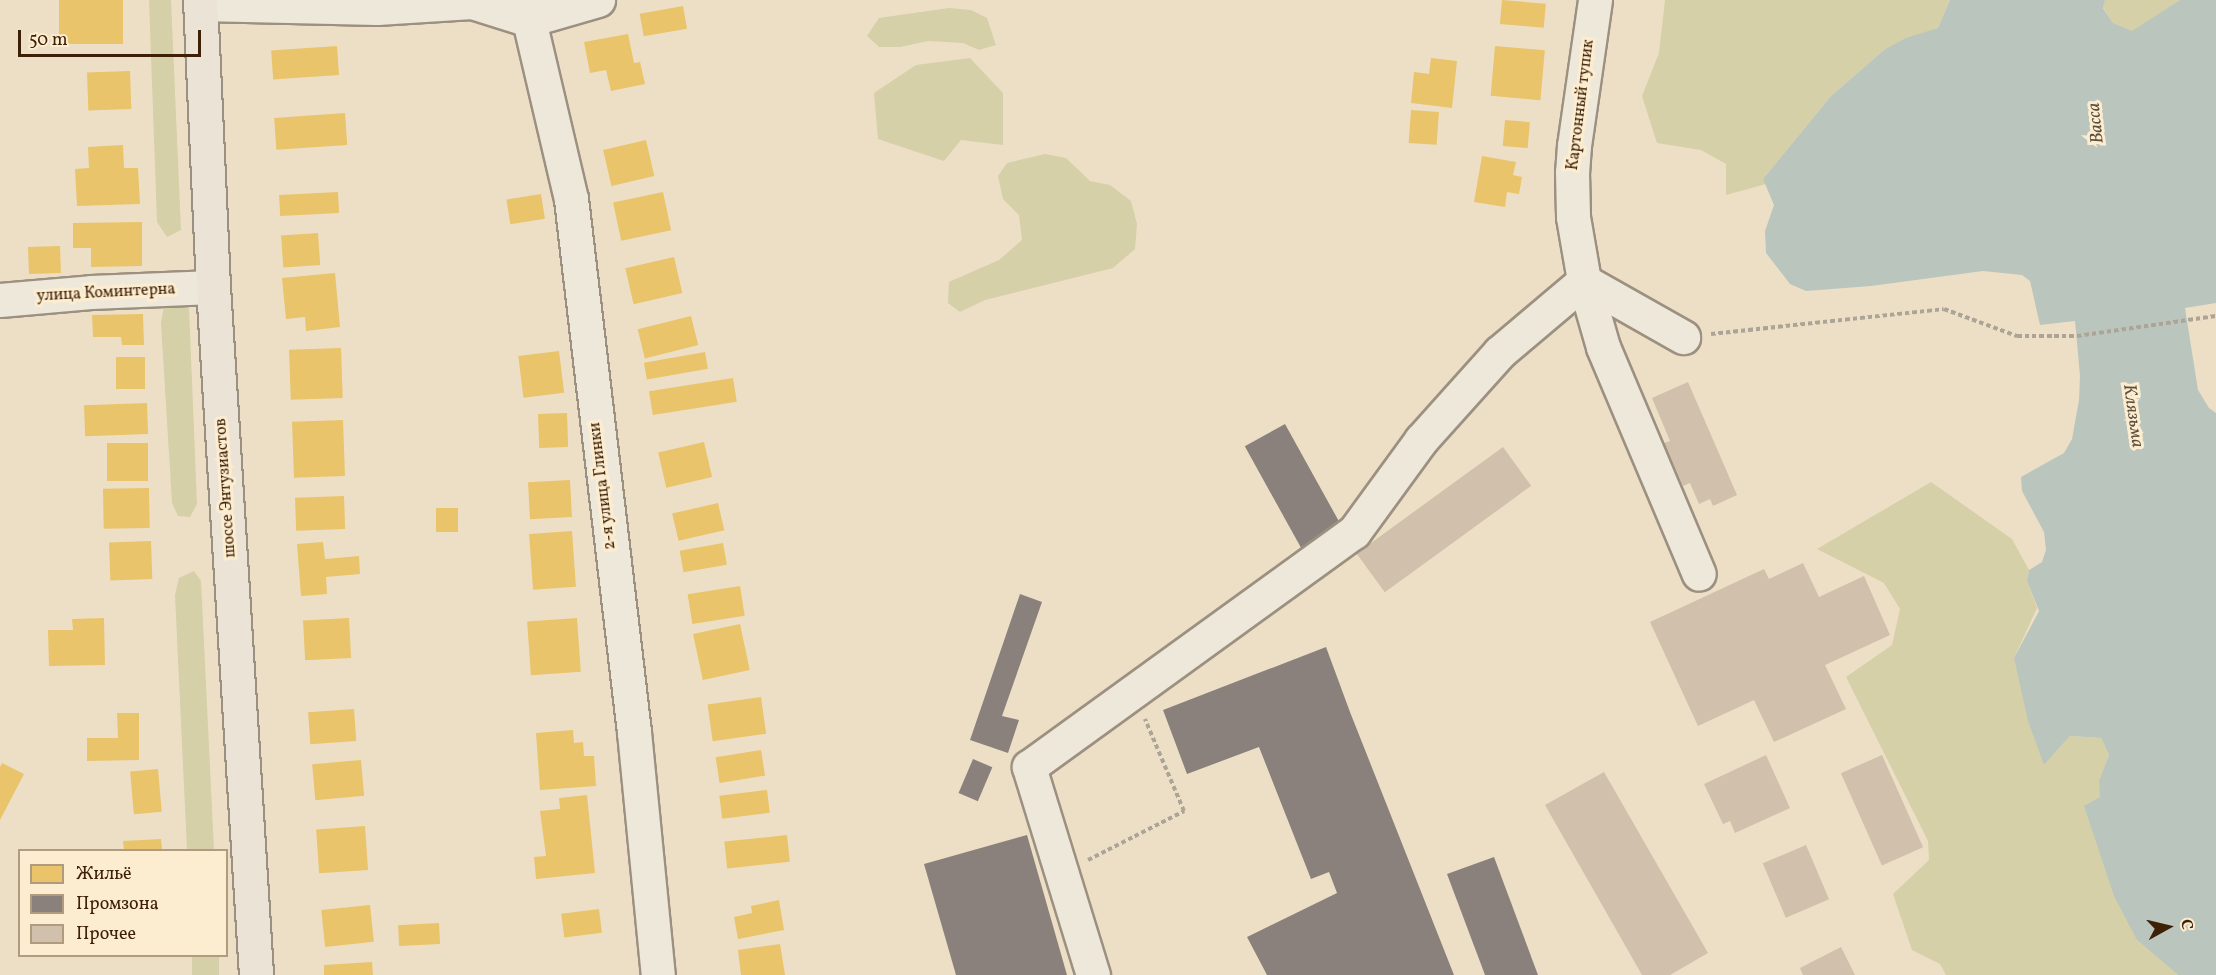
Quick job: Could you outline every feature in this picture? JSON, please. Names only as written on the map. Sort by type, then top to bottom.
[{"type":"main road","name":"шоссе Энтузиастов","points":[[200,2],[213,287],[256,975]]},
{"type":"street","points":[[200,2],[377,8],[472,2],[531,10],[598,0]]},
{"type":"street","name":"Картонный тупик","points":[[1595,0],[1572,172],[1573,217],[1584,280],[1603,347],[1699,574]]},
{"type":"street","name":"2-я улица Глинки","points":[[531,10],[571,199],[634,732],[658,975]]},
{"type":"street","points":[[1093,975],[1029,767],[1354,532],[1421,440],[1500,352],[1584,280],[1683,338]]},
{"type":"street","name":"улица Коминтерна","points":[[0,300],[91,292],[213,287]]},
{"type":"path","points":[[1683,338],[1944,309],[2017,336],[2077,336],[2216,315]]},
{"type":"path","points":[[1062,874],[1184,811],[1133,690]]},
{"type":"shaded area","points":[[149,0],[171,0],[181,230],[167,237],[157,222]]},
{"type":"shaded area","points":[[1665,0],[1950,0],[1938,28],[1884,50],[1831,96],[1763,179],[1766,184],[1726,195],[1726,164],[1701,150],[1657,143],[1642,96],[1659,53]]},
{"type":"shaded area","points":[[2105,0],[2180,0],[2132,32],[2113,23],[2103,7]]},
{"type":"shaded area","points":[[949,8],[971,10],[987,18],[996,45],[979,50],[963,43],[928,41],[900,47],[879,47],[867,36],[879,18]]},
{"type":"shaded area","points":[[970,58],[1003,93],[1003,145],[961,140],[944,161],[878,139],[874,93],[916,65]]},
{"type":"shaded area","points":[[1045,154],[1066,158],[1090,181],[1110,185],[1131,201],[1137,224],[1135,249],[1113,268],[985,300],[960,312],[948,303],[949,282],[999,260],[1022,240],[1019,215],[1003,199],[998,176],[1007,163]]},
{"type":"shaded area","points":[[176,300],[189,308],[197,504],[190,517],[178,516],[172,503],[161,323],[164,306]]},
{"type":"shaded area","points":[[1931,482],[2012,539],[2029,570],[2027,581],[2037,608],[2014,658],[2044,765],[2070,736],[2101,738],[2109,755],[2099,781],[2101,797],[2085,806],[2137,940],[2178,975],[1946,975],[1940,964],[1912,950],[1893,894],[1929,860],[1928,841],[1846,677],[1892,645],[1900,609],[1884,583],[1817,549]]},
{"type":"shaded area","points":[[194,571],[201,581],[214,849],[187,849],[175,595],[179,578]]},
{"type":"shaded area","points":[[192,957],[219,957],[219,975],[192,975]]},
{"type":"water","points":[[1950,0],[2105,0],[2103,8],[2113,23],[2132,31],[2180,0],[2216,0],[2216,303],[2185,308],[2198,390],[2209,408],[2216,413],[2216,975],[2178,975],[2137,940],[2114,896],[2084,806],[2100,797],[2099,781],[2109,755],[2101,738],[2070,736],[2044,765],[2028,721],[2014,658],[2039,611],[2027,581],[2029,570],[2042,562],[2046,550],[2044,532],[2022,491],[2021,477],[2064,453],[2072,439],[2079,400],[2080,376],[2075,321],[2040,325],[2030,281],[2022,275],[1983,271],[1871,286],[1806,291],[1790,284],[1766,253],[1765,231],[1774,205],[1763,179],[1831,96],[1884,50],[1906,38],[1938,28]]},
{"type":"building: Жильё","points":[[59,0],[123,0],[123,44],[59,44]]},
{"type":"building: Жильё","points":[[1502,0],[1546,4],[1544,28],[1500,24]]},
{"type":"building: Жильё","points":[[683,6],[687,29],[644,36],[640,14]]},
{"type":"building: Жильё","points":[[628,34],[634,63],[640,62],[645,84],[611,91],[606,70],[590,73],[584,42]]},
{"type":"building: Жильё","points":[[337,46],[339,75],[273,80],[271,51]]},
{"type":"building: Жильё","points":[[1495,46],[1545,50],[1540,100],[1491,96]]},
{"type":"building: Жильё","points":[[1431,58],[1457,61],[1452,108],[1411,103],[1414,72],[1429,74]]},
{"type":"building: Жильё","points":[[130,71],[131,109],[88,110],[87,73]]},
{"type":"building: Жильё","points":[[1411,110],[1439,112],[1437,145],[1409,143]]},
{"type":"building: Жильё","points":[[345,113],[347,145],[276,150],[274,118]]},
{"type":"building: Жильё","points":[[1505,120],[1530,122],[1528,148],[1503,146]]},
{"type":"building: Жильё","points":[[646,140],[654,176],[611,186],[603,150]]},
{"type":"building: Жильё","points":[[123,145],[124,168],[138,168],[140,204],[77,206],[75,169],[89,168],[88,147]]},
{"type":"building: Жильё","points":[[1482,156],[1516,162],[1513,175],[1522,177],[1519,194],[1507,192],[1505,207],[1474,202]]},
{"type":"building: Жильё","points":[[338,192],[339,213],[280,216],[279,195]]},
{"type":"building: Жильё","points":[[663,192],[671,230],[621,241],[613,203]]},
{"type":"building: Жильё","points":[[541,194],[545,219],[510,224],[506,199]]},
{"type":"building: Жильё","points":[[142,222],[142,266],[91,267],[91,248],[73,248],[73,223]]},
{"type":"building: Жильё","points":[[318,233],[320,265],[283,268],[281,236]]},
{"type":"building: Жильё","points":[[60,246],[61,273],[29,274],[28,247]]},
{"type":"building: Жильё","points":[[674,257],[682,293],[634,304],[625,268]]},
{"type":"building: Жильё","points":[[335,273],[340,327],[306,331],[305,317],[286,319],[282,278]]},
{"type":"building: Жильё","points":[[143,314],[144,345],[122,345],[121,337],[93,337],[92,315]]},
{"type":"building: Жильё","points":[[691,316],[698,345],[645,358],[638,329]]},
{"type":"building: Жильё","points":[[341,348],[343,398],[291,400],[289,350]]},
{"type":"building: Жильё","points":[[559,351],[564,393],[523,398],[518,356]]},
{"type":"building: Жильё","points":[[705,352],[708,369],[647,380],[644,363]]},
{"type":"building: Жильё","points":[[116,357],[145,357],[145,389],[116,389]]},
{"type":"building: Жильё","points":[[733,378],[737,402],[653,415],[649,391]]},
{"type":"building: Жильё","points":[[147,403],[148,434],[85,436],[84,405]]},
{"type":"building: Жильё","points":[[567,413],[568,447],[539,448],[538,414]]},
{"type":"building: Жильё","points":[[343,420],[345,476],[294,478],[292,422]]},
{"type":"building: Жильё","points":[[704,442],[712,477],[666,488],[658,453]]},
{"type":"building: Жильё","points":[[107,443],[148,443],[148,481],[107,481]]},
{"type":"building: Жильё","points":[[570,480],[572,517],[530,519],[528,482]]},
{"type":"building: Жильё","points":[[149,488],[150,528],[104,529],[103,489]]},
{"type":"building: Жильё","points":[[344,496],[345,529],[296,531],[295,498]]},
{"type":"building: Жильё","points":[[718,503],[724,530],[679,541],[672,514]]},
{"type":"building: Жильё","points":[[436,508],[458,508],[458,532],[436,532]]},
{"type":"building: Жильё","points":[[572,531],[576,587],[533,590],[529,534]]},
{"type":"building: Жильё","points":[[151,541],[152,579],[110,580],[109,542]]},
{"type":"building: Жильё","points":[[323,542],[325,559],[359,556],[360,574],[326,577],[327,594],[301,596],[297,544]]},
{"type":"building: Жильё","points":[[723,543],[727,565],[683,572],[680,551]]},
{"type":"building: Жильё","points":[[740,586],[745,616],[692,624],[688,594]]},
{"type":"building: Жильё","points":[[104,618],[105,665],[49,666],[48,630],[73,630],[72,619]]},
{"type":"building: Жильё","points":[[349,618],[351,658],[305,660],[303,620]]},
{"type":"building: Жильё","points":[[577,618],[581,672],[531,675],[527,621]]},
{"type":"building: Жильё","points":[[740,624],[750,670],[703,680],[693,634]]},
{"type":"building: Жильё","points":[[761,697],[766,734],[713,741],[708,705]]},
{"type":"building: Жильё","points":[[354,709],[356,741],[310,744],[308,712]]},
{"type":"building: Жильё","points":[[117,713],[139,713],[139,760],[87,761],[87,738],[118,738]]},
{"type":"building: Жильё","points":[[573,730],[574,743],[583,742],[584,756],[594,756],[596,786],[540,790],[536,733]]},
{"type":"building: Жильё","points":[[761,750],[765,776],[720,783],[716,757]]},
{"type":"building: Жильё","points":[[361,760],[364,796],[315,800],[312,764]]},
{"type":"building: Жильё","points":[[2,763],[24,774],[0,820],[0,767]]},
{"type":"building: Жильё","points":[[158,769],[162,812],[134,814],[130,771]]},
{"type":"building: Жильё","points":[[767,790],[770,813],[722,819],[719,796]]},
{"type":"building: Жильё","points":[[587,795],[595,873],[536,879],[534,857],[546,856],[540,811],[560,809],[559,798]]},
{"type":"building: Жильё","points":[[365,826],[368,870],[319,873],[316,829]]},
{"type":"building: Жильё","points":[[787,835],[790,862],[727,868],[724,842]]},
{"type":"building: Жильё","points":[[161,839],[162,849],[124,849],[123,841]]},
{"type":"building: Жильё","points":[[779,900],[784,930],[738,939],[734,917],[752,913],[751,906]]},
{"type":"building: Жильё","points":[[370,905],[374,942],[325,947],[321,910]]},
{"type":"building: Жильё","points":[[599,909],[602,933],[564,937],[561,914]]},
{"type":"building: Жильё","points":[[439,923],[440,944],[399,946],[398,925]]},
{"type":"building: Жильё","points":[[780,944],[785,975],[741,975],[738,950]]},
{"type":"building: Жильё","points":[[372,962],[373,975],[324,975],[324,965]]},
{"type":"building: Промзона","points":[[1285,424],[1341,525],[1301,548],[1245,446]]},
{"type":"building: Промзона","points":[[1020,594],[1042,602],[1002,716],[1019,720],[1008,753],[970,740]]},
{"type":"building: Промзона","points":[[1326,647],[1454,975],[1267,975],[1247,937],[1337,893],[1329,872],[1311,879],[1259,747],[1187,774],[1163,710]]},
{"type":"building: Промзона","points":[[973,759],[992,767],[978,801],[959,793]]},
{"type":"building: Промзона","points":[[1027,835],[1067,975],[956,975],[924,864]]},
{"type":"building: Промзона","points":[[1494,857],[1538,975],[1485,975],[1447,874]]},
{"type":"building: Прочее","points":[[1688,382],[1737,495],[1713,506],[1710,499],[1699,504],[1690,483],[1683,486],[1664,443],[1670,441],[1652,398]]},
{"type":"building: Прочее","points":[[1503,447],[1531,486],[1385,592],[1357,553]]},
{"type":"building: Прочее","points":[[1803,563],[1819,597],[1864,576],[1890,635],[1825,665],[1846,709],[1774,742],[1754,700],[1698,726],[1650,622],[1764,569],[1769,579]]},
{"type":"building: Прочее","points":[[1766,755],[1790,808],[1735,833],[1730,821],[1723,824],[1704,784]]},
{"type":"building: Прочее","points":[[1882,755],[1923,847],[1882,866],[1841,773]]},
{"type":"building: Прочее","points":[[1604,772],[1708,953],[1670,975],[1642,975],[1545,805]]},
{"type":"building: Прочее","points":[[1806,845],[1829,899],[1786,918],[1763,863]]},
{"type":"building: Прочее","points":[[1841,947],[1855,975],[1803,975],[1800,968]]},
{"type":"water label","name":"Васса","points":[[2097,123]]},
{"type":"water label","name":"Клязьма","points":[[2132,416]]}]
